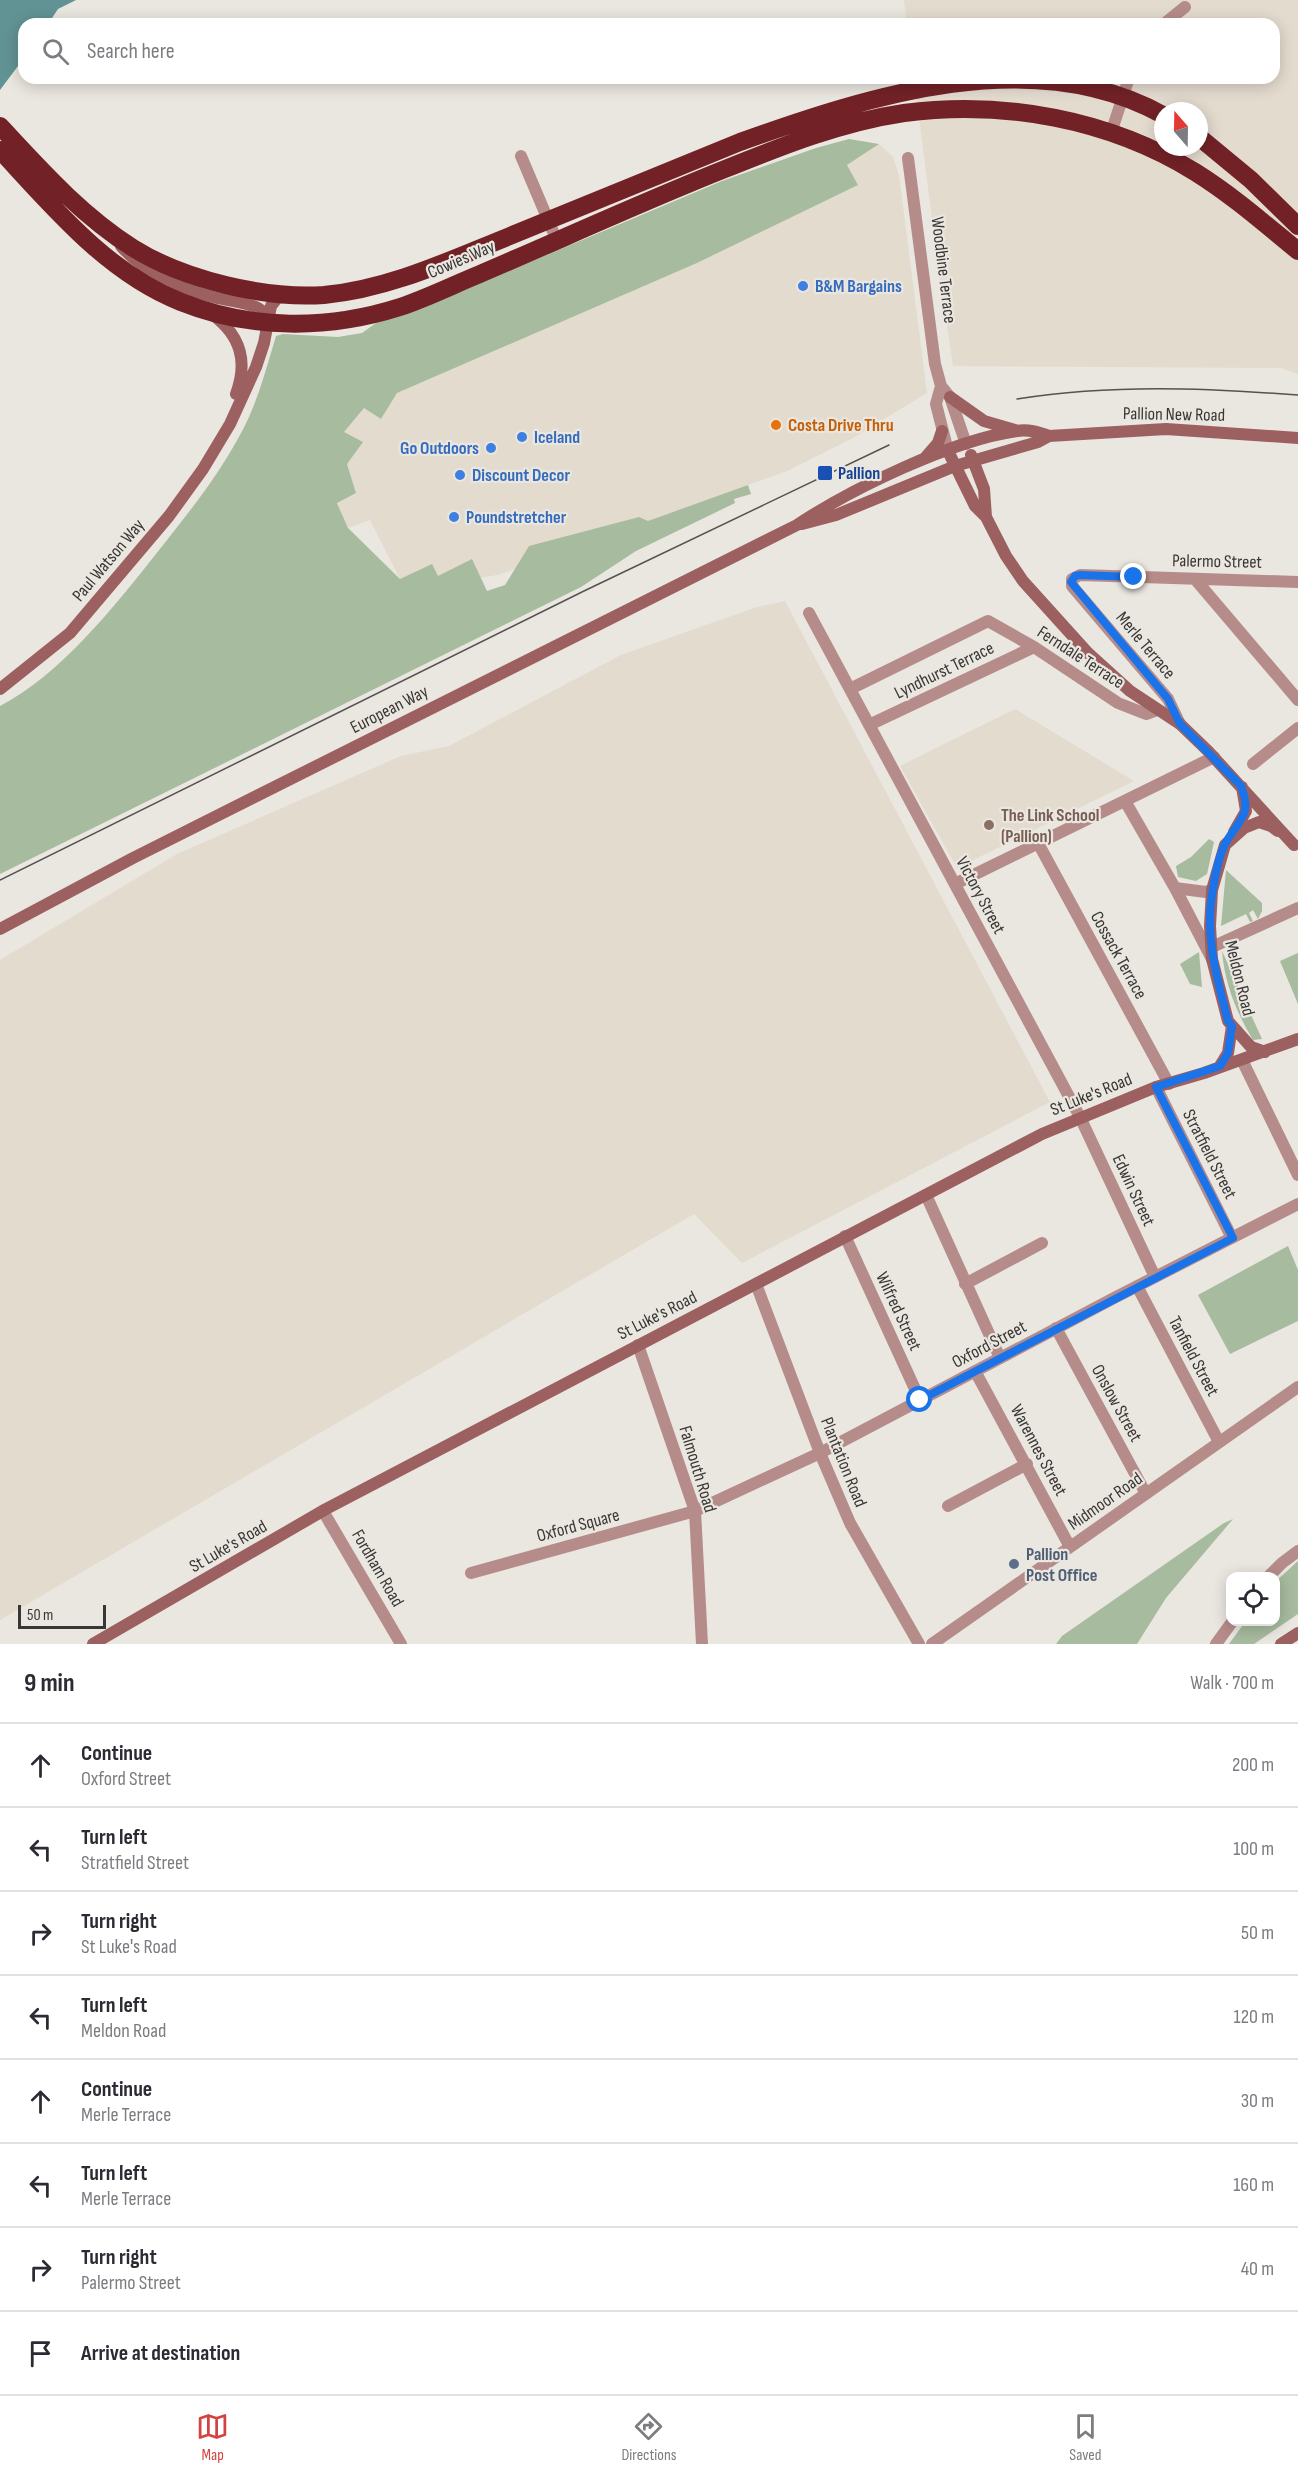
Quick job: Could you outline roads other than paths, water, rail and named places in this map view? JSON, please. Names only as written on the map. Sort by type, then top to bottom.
[{"type":"highway","name":"Cowies Way","points":[[30,170],[109,232],[135,249],[173,267],[240,288],[323,295],[367,288],[434,267],[740,142],[790,124],[896,94],[958,84]]},
{"type":"highway","name":"Cowies Way","points":[[1068,84],[1123,96]]},
{"type":"highway","points":[[1123,96],[1154,111]]},
{"type":"highway","name":"Cowies Way","points":[[30,170],[75,228],[127,272],[153,289],[181,302],[221,315],[268,324],[321,323],[374,314],[403,306],[660,195],[812,136],[886,117],[940,110],[1006,110],[1072,122],[1111,133],[1163,155],[1195,172],[1234,199],[1298,251]]},
{"type":"highway","points":[[0,126],[30,170]]},
{"type":"highway","points":[[1208,144],[1251,180],[1298,226]]},
{"type":"highway","points":[[0,150],[30,170]]},
{"type":"street","points":[[1171,18],[1185,7]]},
{"type":"street","points":[[1111,133],[1127,84]]},
{"type":"street","points":[[521,156],[557,241]]},
{"type":"street","name":"Woodbine Terrace","points":[[908,158],[935,364],[940,386],[936,404],[948,451]]},
{"type":"street","points":[[109,232],[132,259],[153,272],[195,291],[259,308],[265,314],[268,324]]},
{"type":"street","name":"Paul Watson Way","points":[[0,689],[70,633],[169,516],[203,469],[223,436],[256,367],[271,306],[281,293]]},
{"type":"street","name":"Paul Watson Way","points":[[207,310],[225,325],[238,346],[243,366],[223,436]]},
{"type":"street","points":[[940,386],[950,397],[984,422],[1018,431]]},
{"type":"street","points":[[950,397],[984,489],[987,503],[986,516]]},
{"type":"street","name":"Pallion New Road","points":[[948,451],[1018,431],[1034,431],[1048,436],[1166,429],[1298,438]]},
{"type":"street","points":[[924,459],[938,443],[942,431]]},
{"type":"street","name":"Pallion New Road","points":[[955,466],[1038,442],[1048,436]]},
{"type":"street","points":[[948,451],[975,507],[986,516],[1006,556],[1023,581],[1088,653],[1130,691],[1180,724]]},
{"type":"street","name":"European Way","points":[[0,928],[133,858],[797,525],[816,512],[924,459],[948,451]]},
{"type":"street","name":"European Way","points":[[797,525],[836,515],[955,466]]},
{"type":"street","name":"Palermo Street","points":[[1072,586],[1072,579],[1080,575],[1298,582]]},
{"type":"street","points":[[1195,579],[1298,700]]},
{"type":"street","name":"Merle Terrace","points":[[1072,586],[1168,699],[1180,724],[1214,757],[1296,847]]},
{"type":"street","name":"Victory Street","points":[[809,613],[1080,1117]]},
{"type":"street","name":"Ferndale Terrace","points":[[850,689],[988,621],[1034,646],[1118,703],[1146,714],[1157,710]]},
{"type":"street","name":"Lyndhurst Terrace","points":[[869,725],[1034,646]]},
{"type":"street","points":[[1253,764],[1298,728]]},
{"type":"street","points":[[955,884],[1214,757]]},
{"type":"street","points":[[1225,845],[1246,811],[1246,797],[1241,786]]},
{"type":"street","points":[[1125,801],[1212,953],[1298,908]]},
{"type":"street","points":[[1225,845],[1244,828],[1259,822],[1271,826],[1296,847]]},
{"type":"street","name":"Cossack Terrace","points":[[1038,843],[1169,1084]]},
{"type":"street","name":"Meldon Road","points":[[1225,845],[1212,890],[1212,953],[1228,1021],[1251,1047],[1265,1052]]},
{"type":"street","points":[[1175,888],[1206,892],[1212,890]]},
{"type":"street","points":[[1220,1066],[1228,1053],[1232,1026]]},
{"type":"street","name":"St Luke's Road","points":[[93,1644],[323,1511],[1042,1134],[1156,1087],[1242,1060],[1298,1039]]},
{"type":"street","points":[[1242,1060],[1298,1175]]},
{"type":"street","name":"Stratfield Street","points":[[1156,1087],[1233,1238]]},
{"type":"street","name":"Edwin Street","points":[[1080,1117],[1155,1277]]},
{"type":"street","points":[[926,1195],[1000,1358]]},
{"type":"street","name":"Oxford Street","points":[[695,1511],[820,1453],[1056,1328],[1298,1204]]},
{"type":"street","name":"Wilfred Street","points":[[846,1236],[920,1400]]},
{"type":"street","points":[[965,1284],[1042,1243]]},
{"type":"street","name":"Plantation Road","points":[[756,1284],[820,1453],[850,1523],[919,1644]]},
{"type":"street","name":"Tanfield Street","points":[[1137,1286],[1219,1443]]},
{"type":"street","name":"Onslow Street","points":[[1056,1328],[1146,1494]]},
{"type":"street","name":"Falmouth Road","points":[[638,1345],[695,1511],[702,1644]]},
{"type":"street","name":"Warennes Street","points":[[975,1371],[1070,1547]]},
{"type":"street","name":"Midmoor Road","points":[[932,1644],[1298,1387]]},
{"type":"street","points":[[948,1506],[1027,1464]]},
{"type":"street","name":"Fordham Road","points":[[323,1511],[401,1644]]},
{"type":"street","name":"Oxford Square","points":[[471,1573],[695,1511]]},
{"type":"street","points":[[1273,1572],[1298,1551]]},
{"type":"street","points":[[1216,1644],[1229,1626]]},
{"type":"street","name":"St Luke's Road","points":[[105,1644],[125,1627]]},
{"type":"street","points":[[1281,1644],[1298,1632]]},
{"type":"water","points":[[0,0],[76,0],[58,9],[52,18],[18,18],[18,66],[0,90]]},
{"type":"tram line","points":[[1017,399],[1123,389],[1298,395]]},
{"type":"tram line","points":[[0,880],[584,591],[889,445]]},
{"type":"place","name":"B&M Bargains","points":[[803,286]]},
{"type":"place","name":"Costa Drive Thru","points":[[776,425]]},
{"type":"place","name":"Iceland","points":[[522,437]]},
{"type":"place","name":"Go Outdoors","points":[[491,448]]},
{"type":"place","name":"Pallion","points":[[825,473]]},
{"type":"place","name":"Discount Decor","points":[[460,475]]},
{"type":"place","name":"Poundstretcher","points":[[454,517]]},
{"type":"place","name":"The Link School (Pallion)","points":[[989,825]]},
{"type":"place","name":"Pallion Post Office","points":[[1014,1564]]}]
